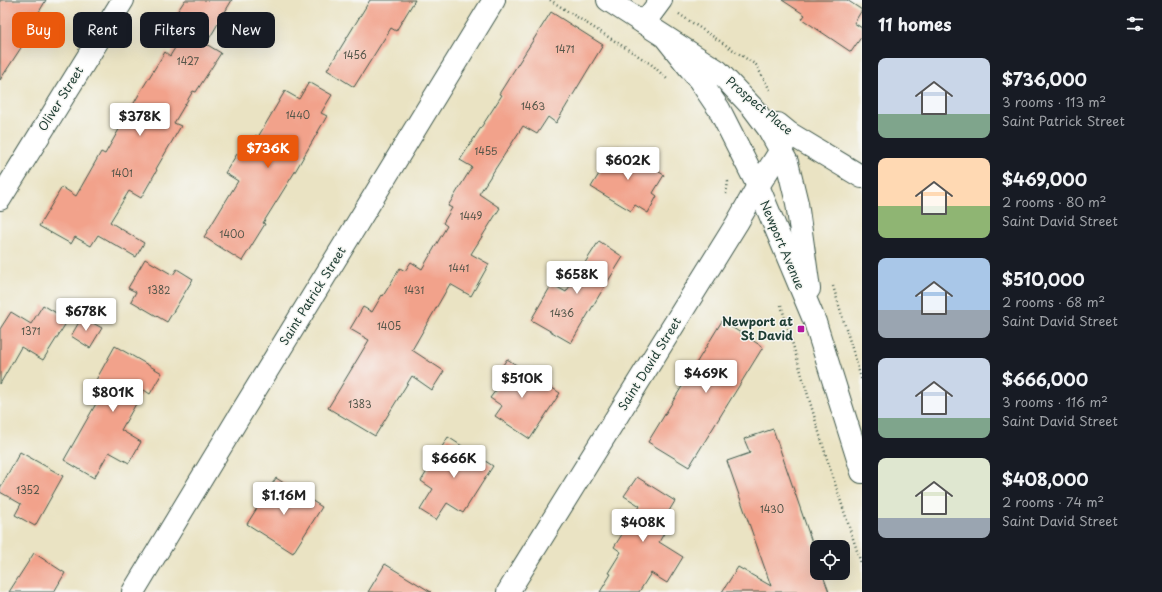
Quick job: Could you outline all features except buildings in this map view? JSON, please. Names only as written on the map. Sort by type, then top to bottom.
[{"type":"street","name":"Oliver Street","points":[[0,199],[123,0]]},
{"type":"street","name":"Saint Patrick Street","points":[[133,592],[494,0]]},
{"type":"street","points":[[608,0],[718,72],[753,108],[768,128],[785,142],[787,162],[797,203],[814,322]]},
{"type":"street","points":[[644,23],[660,0]]},
{"type":"street","name":"Newport Avenue","points":[[665,37],[700,80],[719,109],[758,186],[814,322],[862,472]]},
{"type":"street","name":"Saint David Street","points":[[508,592],[733,230],[785,142]]},
{"type":"street","name":"Prospect Place","points":[[785,142],[862,177]]},
{"type":"path","points":[[550,0],[651,64],[671,83]]},
{"type":"path","points":[[660,0],[756,65]]},
{"type":"path","points":[[726,175],[728,182],[726,194],[728,198]]},
{"type":"path","points":[[780,300],[862,566]]},
{"type":"place","name":"Newport at St David","points":[[801,329]]}]
